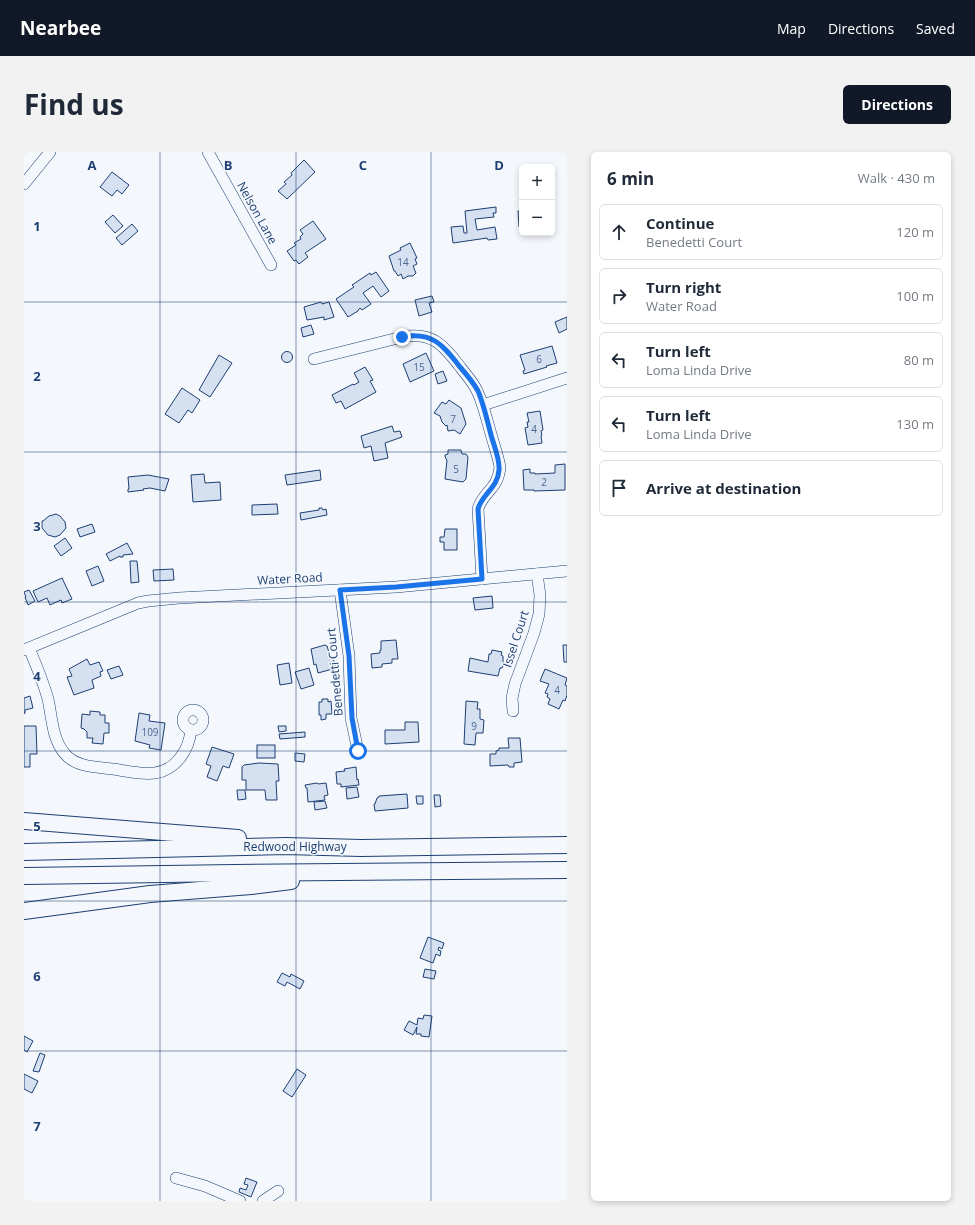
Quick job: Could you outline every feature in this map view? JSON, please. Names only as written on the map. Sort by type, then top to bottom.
[{"type":"highway","points":[[24,821],[240,838],[286,846]]},
{"type":"highway","name":"Redwood Highway","points":[[24,852],[286,846],[361,848],[567,845]]},
{"type":"highway","name":"Redwood Highway","points":[[24,876],[567,870]]},
{"type":"highway","points":[[24,911],[150,894],[251,886],[372,872]]},
{"type":"street","points":[[24,184],[50,152]]},
{"type":"street","name":"Nelson Lane","points":[[208,152],[271,265]]},
{"type":"street","points":[[314,359],[414,335],[438,342],[448,351],[472,382],[483,405],[500,467],[496,483],[482,500],[478,509],[482,579]]},
{"type":"street","points":[[483,405],[567,378]]},
{"type":"street","name":"Water Road","points":[[26,649],[127,607],[148,601],[179,598],[396,587],[567,571]]},
{"type":"street","name":"Issel Court","points":[[513,711],[512,698],[515,684],[534,633],[539,614],[540,595],[537,574]]},
{"type":"street","name":"Benedetti Court","points":[[340,590],[349,656],[352,723],[358,751]]},
{"type":"street","points":[[26,649],[44,686],[54,733],[59,746],[70,759],[79,764],[148,773],[161,772],[172,766],[184,754],[188,746],[191,730]]},
{"type":"street","points":[[176,1178],[205,1186],[240,1201]]},
{"type":"street","points":[[263,1201],[278,1191]]},
{"type":"building","points":[[304,160],[315,172],[287,199],[278,191],[286,184],[284,182],[292,175],[291,173]]},
{"type":"building","points":[[112,172],[129,185],[122,194],[117,190],[112,196],[100,187]]},
{"type":"building","points":[[496,207],[496,213],[493,213],[494,217],[475,219],[477,230],[495,227],[497,239],[488,240],[487,238],[453,243],[451,227],[463,226],[464,233],[467,233],[465,211]]},
{"type":"building","points":[[113,215],[123,226],[115,233],[105,222]]},
{"type":"building","points":[[313,221],[326,239],[305,253],[308,257],[299,264],[296,260],[294,261],[287,251],[296,245],[294,243],[301,239],[300,237],[303,234],[300,230]]},
{"type":"building","points":[[132,224],[138,231],[122,245],[116,238]]},
{"type":"building","points":[[410,243],[417,258],[415,259],[417,264],[413,266],[416,273],[413,276],[408,276],[403,279],[401,274],[398,276],[394,271],[389,256],[401,250],[400,248]]},
{"type":"building","points":[[376,272],[389,291],[381,297],[373,286],[363,293],[371,304],[362,310],[360,308],[348,317],[336,299],[354,287],[352,285],[370,273],[371,275]]},
{"type":"building","points":[[432,296],[434,302],[429,303],[432,312],[419,316],[415,300]]},
{"type":"building","points":[[321,302],[322,304],[329,302],[334,317],[324,320],[324,317],[307,320],[304,307]]},
{"type":"building","points":[[567,317],[567,329],[559,333],[555,322]]},
{"type":"building","points":[[311,325],[314,334],[303,337],[301,328]]},
{"type":"building","points":[[552,346],[557,363],[524,374],[523,371],[525,370],[520,355]]},
{"type":"building","points":[[285,352],[289,352],[291,353],[291,361],[285,362],[282,359],[282,355]]},
{"type":"building","points":[[426,353],[434,371],[410,382],[403,364]]},
{"type":"building","points":[[219,355],[232,363],[210,397],[199,390]]},
{"type":"building","points":[[365,367],[373,380],[370,381],[376,392],[345,409],[341,401],[336,403],[332,395],[359,382],[354,373]]},
{"type":"building","points":[[443,371],[447,381],[438,384],[435,374]]},
{"type":"building","points":[[182,388],[200,400],[192,413],[188,410],[179,423],[165,414]]},
{"type":"building","points":[[449,400],[461,408],[466,424],[460,434],[454,430],[448,431],[447,425],[446,426],[442,422],[440,416],[434,413],[442,402],[446,404]]},
{"type":"building","points":[[540,411],[543,430],[541,431],[542,443],[528,445],[525,428],[528,427],[527,422],[529,422],[527,413]]},
{"type":"building","points":[[392,426],[394,432],[400,431],[402,437],[385,443],[388,458],[374,461],[371,446],[364,448],[361,436]]},
{"type":"building","points":[[448,450],[461,450],[462,454],[466,454],[468,457],[466,479],[463,482],[445,479],[447,460],[445,455],[448,454]]},
{"type":"building","points":[[565,464],[565,490],[524,490],[523,470],[530,469],[530,473],[535,474],[555,473],[555,465]]},
{"type":"building","points":[[320,470],[321,480],[287,485],[285,475]]},
{"type":"building","points":[[204,474],[205,483],[220,482],[221,500],[193,502],[191,475]]},
{"type":"building","points":[[148,475],[169,479],[165,491],[150,488],[128,492],[128,477]]},
{"type":"building","points":[[277,504],[278,514],[252,515],[252,505]]},
{"type":"building","points":[[319,508],[322,508],[323,510],[326,509],[327,515],[301,520],[300,513],[319,510]]},
{"type":"building","points":[[56,514],[65,522],[66,528],[60,535],[55,537],[48,535],[42,528],[42,521],[49,516]]},
{"type":"building","points":[[92,524],[95,532],[80,537],[77,529]]},
{"type":"building","points":[[445,529],[457,529],[457,550],[444,550],[444,542],[440,542],[440,537],[444,537]]},
{"type":"building","points":[[65,538],[72,548],[61,556],[54,546]]},
{"type":"building","points":[[127,543],[133,554],[123,555],[123,557],[120,556],[110,561],[106,554]]},
{"type":"building","points":[[130,561],[137,561],[139,582],[131,583]]},
{"type":"building","points":[[98,566],[104,581],[92,586],[86,571]]},
{"type":"building","points":[[173,569],[174,580],[154,581],[153,570]]},
{"type":"building","points":[[62,578],[72,599],[62,603],[61,600],[50,605],[47,598],[38,602],[33,591]]},
{"type":"building","points":[[29,590],[35,601],[28,605],[24,592]]},
{"type":"building","points":[[492,596],[493,608],[475,610],[473,598]]},
{"type":"building","points":[[396,640],[398,659],[392,659],[392,663],[382,664],[382,667],[372,668],[371,654],[380,653],[381,641]]},
{"type":"building","points":[[325,645],[327,646],[331,659],[333,658],[336,668],[318,673],[316,664],[314,665],[311,649]]},
{"type":"building","points":[[563,645],[567,645],[567,662],[564,662]]},
{"type":"building","points":[[492,650],[502,652],[501,655],[503,656],[503,666],[500,668],[498,676],[468,671],[470,658],[488,662],[489,654],[491,654]]},
{"type":"building","points":[[87,659],[90,665],[99,662],[103,671],[100,672],[101,676],[92,680],[94,688],[74,695],[67,677],[72,676],[69,669]]},
{"type":"building","points":[[289,663],[292,683],[280,685],[277,665]]},
{"type":"building","points":[[119,666],[123,675],[111,679],[107,670]]},
{"type":"building","points":[[309,668],[314,685],[301,689],[295,672]]},
{"type":"building","points":[[545,669],[567,678],[565,685],[567,686],[567,695],[565,701],[563,700],[559,709],[548,704],[550,699],[547,697],[548,694],[545,693],[549,684],[540,681]]},
{"type":"building","points":[[30,696],[33,708],[25,710],[24,714],[24,698]]},
{"type":"building","points":[[322,699],[328,699],[328,702],[331,701],[332,714],[326,714],[326,719],[321,720],[321,715],[319,715],[319,702],[322,702]]},
{"type":"building","points":[[466,701],[478,702],[477,709],[480,709],[480,719],[484,720],[483,733],[476,733],[475,745],[464,744]]},
{"type":"building","points":[[90,711],[100,712],[100,715],[105,715],[105,723],[109,723],[109,733],[104,733],[103,744],[92,743],[93,738],[87,738],[87,732],[81,728],[82,714],[90,715]]},
{"type":"building","points":[[139,713],[150,715],[149,721],[165,723],[161,750],[149,748],[150,745],[135,741]]},
{"type":"building","points":[[405,722],[418,722],[419,742],[385,744],[385,730],[405,730]]},
{"type":"building","points":[[24,726],[36,726],[37,754],[30,754],[30,767],[24,767]]},
{"type":"building","points":[[278,726],[286,726],[286,731],[279,732]]},
{"type":"building","points":[[305,732],[305,737],[280,739],[279,734]]},
{"type":"building","points":[[508,738],[520,738],[522,762],[514,763],[514,767],[509,767],[508,765],[490,766],[490,754],[496,754],[496,751],[499,750],[499,748],[509,748]]},
{"type":"building","points":[[257,745],[275,745],[275,758],[257,758]]},
{"type":"building","points":[[212,747],[234,754],[229,768],[223,766],[217,781],[207,777],[211,766],[206,764]]},
{"type":"building","points":[[295,753],[305,754],[304,762],[295,761]]},
{"type":"building","points":[[259,763],[278,764],[279,781],[276,781],[277,800],[266,800],[265,790],[246,790],[246,780],[242,780],[242,767],[244,765]]},
{"type":"building","points":[[356,767],[359,785],[341,787],[341,784],[337,784],[336,772],[345,771],[344,769]]},
{"type":"building","points":[[326,783],[328,795],[324,796],[325,800],[308,802],[307,788],[305,785]]},
{"type":"building","points":[[357,787],[359,797],[347,799],[346,788]]},
{"type":"building","points":[[237,790],[245,790],[246,799],[238,800]]},
{"type":"building","points":[[407,794],[408,808],[375,811],[374,804],[379,796]]},
{"type":"building","points":[[434,795],[440,795],[441,806],[435,807]]},
{"type":"building","points":[[416,796],[423,796],[423,804],[417,804]]},
{"type":"building","points":[[325,801],[327,808],[315,810],[314,802]]},
{"type":"building","points":[[428,937],[444,943],[442,949],[439,947],[438,950],[441,951],[440,956],[436,954],[433,963],[420,958]]},
{"type":"building","points":[[425,969],[436,971],[434,979],[423,977]]},
{"type":"building","points":[[282,973],[290,977],[291,974],[304,981],[300,989],[287,982],[285,986],[277,982]]},
{"type":"building","points":[[424,1015],[432,1016],[429,1037],[416,1034],[417,1027],[413,1035],[404,1030],[409,1021],[417,1025],[418,1018],[423,1019]]},
{"type":"building","points":[[24,1036],[33,1041],[27,1052],[24,1050]]},
{"type":"building","points":[[40,1053],[45,1055],[39,1072],[33,1071]]},
{"type":"building","points":[[297,1069],[306,1075],[292,1097],[283,1091]]},
{"type":"building","points":[[24,1074],[38,1081],[32,1093],[24,1089]]},
{"type":"building","points":[[246,1178],[257,1182],[251,1197],[239,1192],[240,1188],[246,1190],[248,1185],[244,1184]]},
{"type":"route","points":[[358,751],[353,729],[349,656],[340,590],[396,587],[482,579],[478,509],[482,500],[496,483],[500,467],[483,405],[472,382],[448,351],[438,342],[414,335],[402,337]]}]
